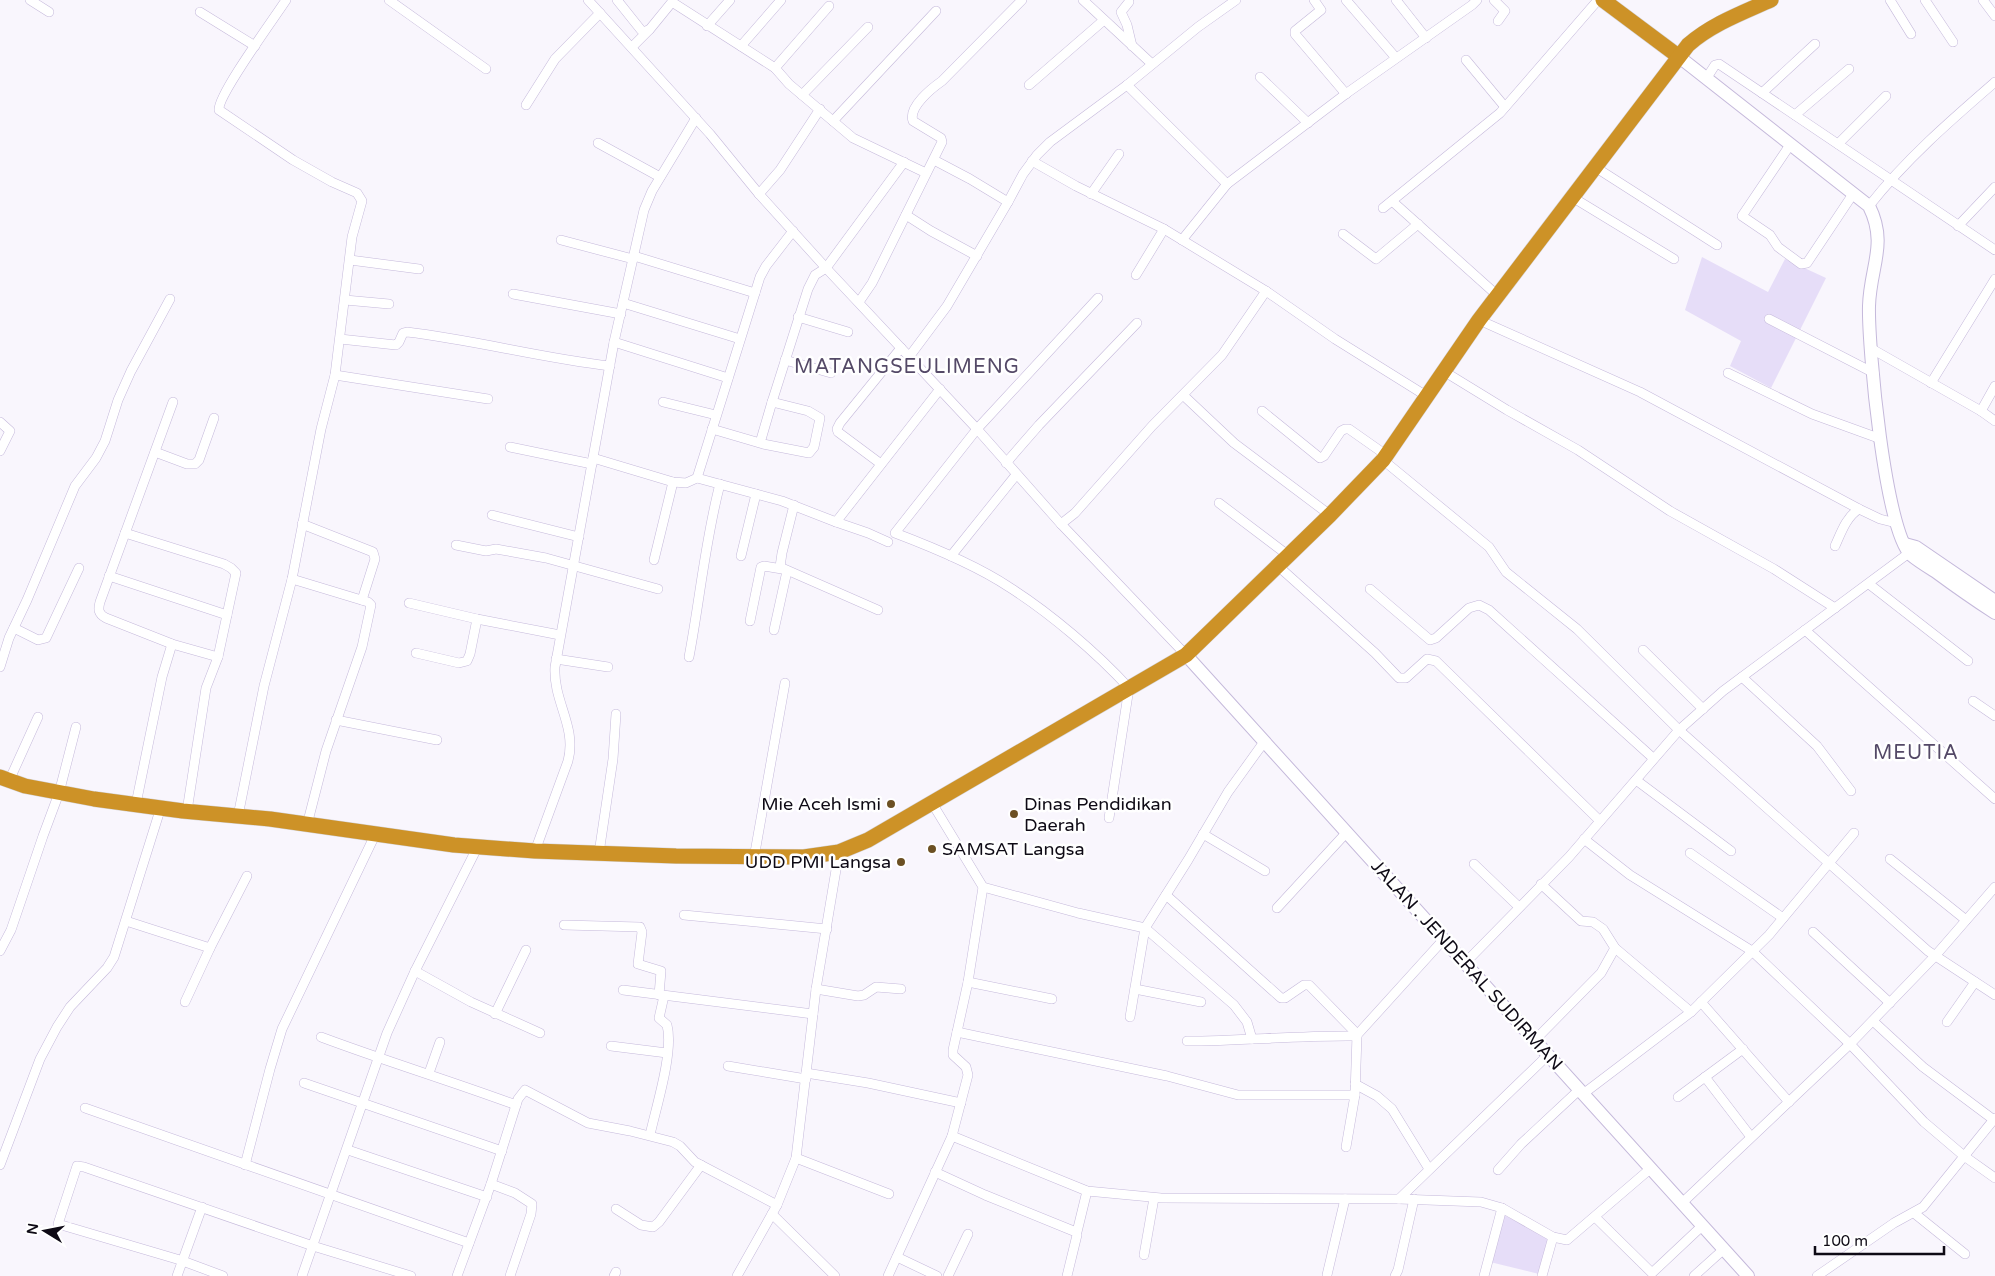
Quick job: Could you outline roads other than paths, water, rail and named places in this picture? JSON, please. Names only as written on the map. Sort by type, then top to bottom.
[{"type":"highway","points":[[1603,0],[1684,61]]},
{"type":"highway","points":[[4,779],[59,793],[187,811],[534,851],[804,858],[839,852],[868,840],[1186,655],[1330,515],[1385,458],[1479,320],[1595,167],[1684,61],[1699,35],[1716,25],[1771,0]]},
{"type":"street","points":[[30,0],[49,12]]},
{"type":"street","points":[[238,816],[264,686],[292,579],[322,428],[335,375],[354,230],[362,204],[360,196],[304,167],[219,110],[218,105],[221,99],[286,0]]},
{"type":"street","points":[[389,0],[486,69]]},
{"type":"street","points":[[588,0],[696,118],[759,194],[826,268],[901,348],[911,354],[940,389],[1007,461],[1016,475],[1186,655]]},
{"type":"street","points":[[616,0],[641,30],[646,32],[672,1],[707,26],[775,68],[789,84],[857,140],[926,173]]},
{"type":"street","points":[[707,26],[730,0]]},
{"type":"street","points":[[741,46],[781,0]]},
{"type":"street","points":[[859,302],[872,283],[942,144],[942,139],[913,121],[914,109],[928,92],[942,81],[1022,0]]},
{"type":"street","points":[[1083,0],[1152,64]]},
{"type":"street","points":[[911,354],[947,306],[1032,161],[1050,142],[1127,85],[1198,27],[1236,0]]},
{"type":"street","points":[[1314,0],[1321,10],[1295,31],[1295,34],[1346,94]]},
{"type":"street","points":[[1346,0],[1396,58]]},
{"type":"street","points":[[1396,0],[1426,38]]},
{"type":"street","points":[[1182,240],[1227,184],[1346,94],[1477,0]]},
{"type":"street","points":[[1494,0],[1505,11],[1498,21]]},
{"type":"street","points":[[1383,208],[1505,107],[1598,0]]},
{"type":"street","points":[[1890,0],[1911,34]]},
{"type":"street","points":[[1925,0],[1953,42]]},
{"type":"street","points":[[1983,0],[1995,16]]},
{"type":"street","points":[[1129,2],[1122,10],[1122,14],[1127,25],[1132,47]]},
{"type":"street","points":[[775,68],[829,6]]},
{"type":"street","points":[[833,121],[936,11]]},
{"type":"street","points":[[200,12],[255,46]]},
{"type":"street","points":[[526,105],[555,59],[600,13]]},
{"type":"street","points":[[1029,85],[1104,20]]},
{"type":"street","points":[[632,48],[646,35],[651,27]]},
{"type":"street","points":[[802,95],[868,27]]},
{"type":"street","points":[[1762,93],[1814,44]]},
{"type":"street","points":[[1466,60],[1505,107]]},
{"type":"street","points":[[1684,61],[1869,206],[1876,220],[1878,235],[1878,253],[1871,279],[1869,306],[1874,373],[1886,481],[1896,523],[1910,548],[1995,613]]},
{"type":"street","points":[[1703,77],[1719,64],[1995,250]]},
{"type":"street","points":[[1795,116],[1849,69]]},
{"type":"street","points":[[1260,77],[1308,123]]},
{"type":"street","points":[[1869,206],[1890,179],[1924,144],[1995,82]]},
{"type":"street","points":[[1127,85],[1227,184]]},
{"type":"street","points":[[1838,144],[1886,96]]},
{"type":"street","points":[[759,194],[780,170],[820,109]]},
{"type":"street","points":[[534,851],[568,761],[571,748],[570,732],[557,692],[556,659],[614,342],[647,201],[696,118]]},
{"type":"street","points":[[598,143],[660,177]]},
{"type":"street","points":[[1790,145],[1742,216],[1770,235],[1778,248],[1800,264],[1807,264],[1853,194]]},
{"type":"street","points":[[1091,194],[1119,154]]},
{"type":"street","points":[[934,160],[1008,202]]},
{"type":"street","points":[[1032,161],[1091,194],[1164,229],[1266,292],[1335,339],[1428,397]]},
{"type":"street","points":[[760,443],[798,317],[813,278],[826,268],[904,162]]},
{"type":"street","points":[[1595,167],[1717,245]]},
{"type":"street","points":[[1958,226],[1995,187]]},
{"type":"street","points":[[1572,197],[1674,259]]},
{"type":"street","points":[[1392,201],[1498,296]]},
{"type":"street","points":[[906,215],[977,256]]},
{"type":"street","points":[[1343,234],[1376,259],[1418,224]]},
{"type":"street","points":[[1136,275],[1164,229]]},
{"type":"street","points":[[697,478],[755,294],[766,266],[793,231]]},
{"type":"street","points":[[561,240],[634,257],[755,294]]},
{"type":"street","points":[[350,260],[419,269]]},
{"type":"street","points":[[1931,383],[1995,279]]},
{"type":"street","points":[[1063,523],[1075,513],[1152,426],[1222,355],[1266,292]]},
{"type":"street","points":[[513,294],[621,314]]},
{"type":"street","points":[[1098,298],[978,428],[895,533],[951,556],[1008,586],[1051,617],[1111,668],[1129,688],[1109,818]]},
{"type":"street","points":[[0,667],[14,628],[72,494],[78,482],[91,467],[105,441],[115,407],[131,371],[170,299]]},
{"type":"street","points":[[345,300],[389,304]]},
{"type":"street","points":[[623,303],[740,338]]},
{"type":"street","points":[[798,317],[848,332]]},
{"type":"street","points":[[1769,319],[1874,373]]},
{"type":"street","points":[[1479,320],[1640,392],[1858,509],[1880,519],[1896,523]]},
{"type":"street","points":[[1007,461],[1137,323]]},
{"type":"street","points":[[340,339],[396,345],[403,333],[407,332],[454,337],[568,362],[610,366]]},
{"type":"street","points":[[614,342],[728,378]]},
{"type":"street","points":[[881,464],[838,432],[838,429],[840,423],[901,348]]},
{"type":"street","points":[[1872,349],[1981,411],[1995,421]]},
{"type":"street","points":[[785,360],[831,373]]},
{"type":"street","points":[[1445,372],[1578,450],[1670,511],[1774,569],[1835,608]]},
{"type":"street","points":[[1728,373],[1812,414],[1881,438]]},
{"type":"street","points":[[335,375],[488,399]]},
{"type":"street","points":[[1981,411],[1995,386]]},
{"type":"street","points":[[836,522],[940,389]]},
{"type":"street","points":[[1183,395],[1234,443],[1330,515]]},
{"type":"street","points":[[173,402],[98,608],[100,615],[172,644],[218,657]]},
{"type":"street","points":[[663,402],[716,415]]},
{"type":"street","points":[[712,429],[760,443],[808,453],[812,452],[820,422],[819,416],[808,411],[772,402]]},
{"type":"street","points":[[1262,411],[1318,457],[1323,457],[1341,431],[1350,429],[1489,547],[1506,572],[1577,630],[1679,730],[1829,864],[1935,956],[1995,995]]},
{"type":"street","points":[[155,452],[187,464],[195,464],[199,460],[214,418]]},
{"type":"street","points":[[0,422],[10,431],[0,451]]},
{"type":"street","points":[[510,447],[592,461],[673,482],[686,482],[697,478],[794,505],[888,542]]},
{"type":"street","points":[[951,556],[1016,475]]},
{"type":"street","points":[[654,560],[673,482]]},
{"type":"street","points":[[690,657],[702,588],[709,527],[720,484]]},
{"type":"street","points":[[741,556],[756,494]]},
{"type":"street","points":[[1219,504],[1283,561],[1399,678],[1406,678],[1427,659],[1436,662],[1600,821]]},
{"type":"street","points":[[774,630],[785,570],[780,563],[794,505]]},
{"type":"street","points":[[1835,546],[1845,524],[1858,509]]},
{"type":"street","points":[[492,516],[579,537]]},
{"type":"street","points":[[302,524],[373,552],[375,559],[362,600]]},
{"type":"street","points":[[125,533],[231,568],[236,573],[218,657],[205,696],[187,811]]},
{"type":"street","points":[[456,545],[486,551],[496,549],[563,562],[572,567],[658,589]]},
{"type":"street","points":[[1465,963],[1584,839],[1679,730],[1742,677],[1869,584],[1910,548]]},
{"type":"street","points":[[1910,548],[1995,601]]},
{"type":"street","points":[[750,621],[761,567],[785,570],[878,610]]},
{"type":"street","points":[[14,628],[38,640],[46,638],[79,568]]},
{"type":"street","points":[[109,576],[227,615]]},
{"type":"street","points":[[292,579],[369,602],[370,608],[354,674],[344,695],[336,720],[307,825]]},
{"type":"street","points":[[1869,584],[1968,661]]},
{"type":"street","points":[[1370,589],[1430,640],[1436,638],[1469,608],[1479,605],[1488,610],[1653,758]]},
{"type":"street","points":[[409,603],[477,619],[560,635]]},
{"type":"street","points":[[416,653],[464,662],[469,659],[477,619]]},
{"type":"street","points":[[1805,630],[1995,800]]},
{"type":"street","points":[[136,804],[162,677],[172,644]]},
{"type":"street","points":[[1643,650],[1703,709]]},
{"type":"street","name":"JALAN . JENDERAL SUDIRMAN","points":[[1186,655],[1748,1276]]},
{"type":"street","points":[[556,659],[608,667]]},
{"type":"street","points":[[1742,677],[1817,746],[1851,791]]},
{"type":"street","points":[[754,858],[785,683]]},
{"type":"street","points":[[1973,701],[1994,714]]},
{"type":"street","points":[[599,853],[613,760],[616,714]]},
{"type":"street","points":[[4,779],[38,717]]},
{"type":"street","points":[[336,720],[437,740]]},
{"type":"street","points":[[0,951],[11,930],[59,793],[76,727]]},
{"type":"street","points":[[1130,1017],[1145,928],[1228,792],[1264,742]]},
{"type":"street","points":[[1636,780],[1731,851]]},
{"type":"street","points":[[888,1276],[952,1136],[968,1075],[966,1067],[954,1055],[983,887],[932,803]]},
{"type":"street","points":[[0,1165],[40,1059],[48,1043],[70,1007],[110,964],[126,920],[161,807]]},
{"type":"street","points":[[1277,908],[1347,832]]},
{"type":"street","points":[[1498,1170],[1521,1144],[1581,1092],[1691,1012],[1783,918],[1854,833]]},
{"type":"street","points":[[245,1165],[282,1029],[375,834]]},
{"type":"street","points":[[1203,834],[1265,871]]},
{"type":"street","points":[[1584,839],[1630,876],[1752,951],[1850,1044],[1924,1122],[1964,1156],[1995,1178]]},
{"type":"street","points":[[302,1276],[348,1150],[378,1058],[415,971],[478,846]]},
{"type":"street","points":[[737,1276],[774,1209],[796,1158],[816,989],[839,852]]},
{"type":"street","points":[[1690,853],[1783,918]]},
{"type":"street","points":[[1890,859],[1966,920]]},
{"type":"street","points":[[1474,864],[1520,907]]},
{"type":"street","points":[[185,1002],[247,876]]},
{"type":"street","points":[[1542,884],[1581,921],[1593,922],[1603,928],[1616,948],[1691,1012]]},
{"type":"street","points":[[983,887],[1078,913],[1145,928],[1244,1016],[1252,1039]]},
{"type":"street","points":[[1682,1203],[1873,1021],[1935,956],[1995,887]]},
{"type":"street","points":[[1166,894],[1281,998],[1285,998],[1304,985],[1308,985],[1357,1035]]},
{"type":"street","points":[[684,915],[827,929]]},
{"type":"street","points":[[126,920],[210,948]]},
{"type":"street","points":[[564,925],[640,927],[641,937],[638,964],[661,970],[662,996],[659,1018],[668,1027],[667,1052],[650,1136]]},
{"type":"street","points":[[1813,932],[1890,1002]]},
{"type":"street","points":[[1346,1147],[1355,1095],[1357,1035],[1444,939]]},
{"type":"street","points":[[1535,1040],[1601,973],[1616,948]]},
{"type":"street","points":[[495,1014],[526,950]]},
{"type":"street","points":[[415,971],[495,1014],[540,1032]]},
{"type":"street","points":[[968,982],[1052,999]]},
{"type":"street","points":[[1946,1022],[1975,982]]},
{"type":"street","points":[[816,989],[858,996],[876,987],[901,990]]},
{"type":"street","points":[[1135,989],[1201,1002]]},
{"type":"street","points":[[624,990],[813,1014]]},
{"type":"street","points":[[1701,1002],[1789,1102]]},
{"type":"street","points":[[1817,1276],[1894,1223],[1923,1206],[1994,1119],[1923,1067],[1873,1021]]},
{"type":"street","points":[[957,1032],[1167,1076],[1238,1095],[1355,1095]]},
{"type":"street","points":[[1187,1041],[1313,1035],[1357,1035]]},
{"type":"street","points":[[320,1037],[516,1105]]},
{"type":"street","points":[[429,1074],[440,1042]]},
{"type":"street","points":[[611,1046],[667,1052]]},
{"type":"street","points":[[1678,1096],[1743,1050]]},
{"type":"street","points":[[1398,1198],[1548,1055]]},
{"type":"street","points":[[728,1066],[868,1084],[961,1103]]},
{"type":"street","points":[[1705,1077],[1751,1137]]},
{"type":"street","points":[[304,1084],[502,1151]]},
{"type":"street","points":[[1355,1084],[1377,1096],[1392,1109],[1429,1169]]},
{"type":"street","points":[[457,1276],[487,1197],[516,1105],[522,1092],[526,1090],[588,1123],[678,1144],[690,1159],[774,1209],[835,1276]]},
{"type":"street","points":[[85,1108],[469,1243]]},
{"type":"street","points":[[952,1136],[1087,1191],[1154,1198],[1398,1198],[1481,1202],[1502,1208],[1553,1237],[1567,1240],[1650,1169]]},
{"type":"street","points":[[348,1150],[487,1197]]},
{"type":"street","points":[[796,1158],[890,1194]]},
{"type":"street","points":[[616,1209],[641,1225],[653,1227],[662,1218],[701,1165]]},
{"type":"street","points":[[223,1276],[58,1224],[78,1166],[313,1246],[411,1276]]},
{"type":"street","points":[[935,1172],[985,1195],[1077,1232]]},
{"type":"street","points":[[491,1184],[516,1193],[532,1204],[531,1214],[510,1276]]},
{"type":"street","points":[[1067,1276],[1087,1191]]},
{"type":"street","points":[[1144,1255],[1154,1198]]},
{"type":"street","points":[[1327,1275],[1345,1198]]},
{"type":"street","points":[[1395,1276],[1414,1199]]},
{"type":"street","points":[[177,1276],[202,1207]]},
{"type":"street","points":[[1484,1276],[1502,1208]]},
{"type":"street","points":[[1914,1213],[1965,1254]]},
{"type":"street","points":[[1595,1217],[1652,1273],[1702,1226]]},
{"type":"street","points":[[948,1276],[968,1234]]},
{"type":"street","points":[[1542,1276],[1553,1237]]},
{"type":"street","points":[[1694,1276],[1724,1249]]},
{"type":"street","points":[[897,1257],[937,1276]]},
{"type":"place","name":"Mie Aceh Ismi","points":[[891,804]]},
{"type":"place","name":"Dinas Pendidikan Daerah","points":[[1014,814]]},
{"type":"place","name":"SAMSAT Langsa","points":[[932,849]]},
{"type":"place","name":"UDD PMI Langsa","points":[[901,862]]},
{"type":"district","name":"MATANGSEULIMENG","points":[[907,366]]},
{"type":"district","name":"MEUTIA","points":[[1916,752]]}]
